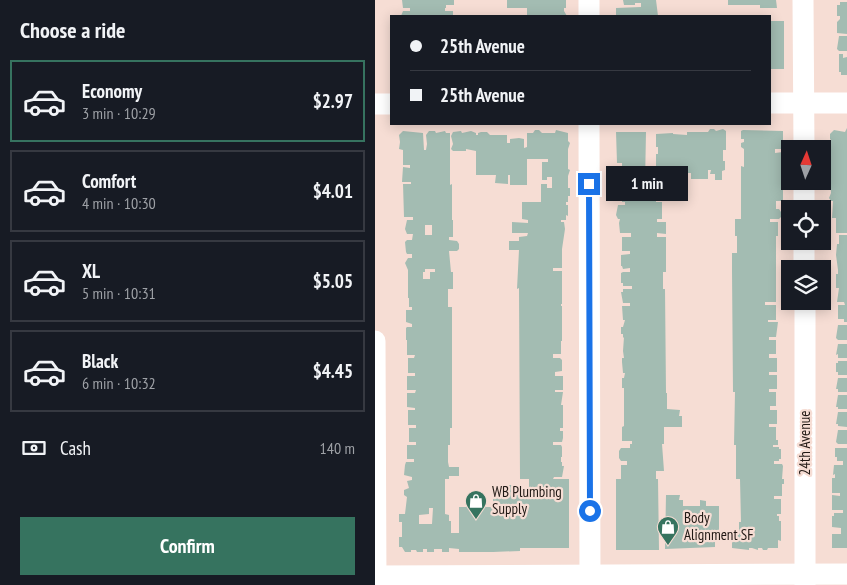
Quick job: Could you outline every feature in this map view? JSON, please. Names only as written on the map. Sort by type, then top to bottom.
[{"type":"street","points":[[589,0],[589,15]]},
{"type":"street","points":[[803,0],[804,140]]},
{"type":"street","points":[[771,103],[847,103]]},
{"type":"street","points":[[375,104],[390,104]]},
{"type":"street","points":[[589,125],[590,580]]},
{"type":"street","name":"24th Avenue","points":[[805,310],[805,580]]},
{"type":"street","points":[[375,340],[375,579],[805,580],[847,574]]},
{"type":"building","points":[[402,0],[454,0],[454,5],[446,5],[445,8],[445,11],[453,11],[453,15],[401,15],[403,11],[410,11],[410,8],[403,8]]},
{"type":"building","points":[[507,0],[566,0],[564,11],[566,15],[527,15],[527,8],[507,8]]},
{"type":"building","points":[[623,0],[656,0],[658,15],[616,15],[616,8],[641,7],[641,3],[624,5]]},
{"type":"building","points":[[728,0],[776,0],[777,8],[760,8],[760,5],[728,5]]},
{"type":"building","points":[[840,2],[847,2],[847,34],[837,33],[837,22],[840,16],[837,16],[837,5],[840,5]]},
{"type":"building","points":[[771,21],[784,21],[784,69],[771,69]]},
{"type":"building","points":[[839,36],[847,36],[847,51],[839,51],[837,49]]},
{"type":"building","points":[[839,54],[843,54],[843,58],[847,57],[847,75],[841,75],[841,72],[839,72]]},
{"type":"building","points":[[847,128],[847,233],[836,233],[836,218],[832,218],[833,201],[829,198],[831,193],[830,134],[834,130],[845,132]]},
{"type":"building","points":[[710,129],[716,131],[723,129],[726,131],[726,150],[723,150],[725,170],[722,171],[722,180],[715,180],[715,174],[710,174],[711,170],[708,170],[708,179],[691,179],[691,173],[684,173],[687,176],[687,184],[679,184],[679,172],[656,172],[658,147],[656,147],[656,134],[673,133],[687,135],[687,132],[708,132]]},
{"type":"building","points":[[535,130],[539,130],[542,133],[555,133],[556,130],[568,133],[568,141],[570,143],[568,149],[568,169],[570,170],[568,188],[570,188],[570,196],[568,196],[568,202],[566,202],[566,205],[568,205],[568,216],[566,215],[566,220],[561,220],[561,222],[564,222],[565,229],[562,268],[553,268],[553,271],[562,271],[561,354],[553,354],[553,358],[560,358],[562,360],[562,371],[555,372],[555,376],[563,376],[563,390],[555,390],[555,392],[563,392],[561,405],[563,405],[563,428],[560,428],[560,431],[563,431],[563,438],[562,442],[553,442],[553,445],[561,445],[561,462],[562,466],[564,466],[562,477],[554,477],[553,479],[569,479],[569,548],[520,548],[520,551],[459,552],[459,549],[449,548],[449,552],[442,552],[442,549],[434,549],[434,552],[427,552],[427,549],[423,549],[423,552],[411,550],[411,552],[405,552],[402,547],[399,547],[399,537],[402,537],[402,522],[399,522],[399,514],[405,514],[407,497],[404,495],[404,490],[409,488],[407,481],[412,480],[412,477],[404,475],[406,462],[414,462],[414,459],[407,459],[407,445],[416,445],[416,442],[409,442],[409,428],[416,428],[416,425],[408,425],[408,410],[415,410],[415,408],[407,407],[407,393],[415,393],[416,390],[407,390],[407,376],[415,376],[415,373],[408,373],[408,358],[414,358],[415,355],[407,355],[406,340],[406,328],[412,327],[412,324],[406,322],[406,310],[412,310],[412,307],[409,307],[408,270],[405,263],[408,258],[412,258],[412,254],[407,254],[405,242],[412,240],[413,234],[407,234],[405,229],[407,220],[413,220],[413,217],[404,217],[403,184],[411,184],[411,182],[402,182],[403,167],[410,168],[410,165],[403,165],[403,150],[399,149],[399,135],[403,131],[423,133],[424,150],[426,150],[426,135],[429,131],[435,131],[436,133],[445,131],[450,133],[453,237],[449,237],[449,240],[457,241],[459,249],[457,251],[449,251],[451,272],[453,272],[453,289],[448,289],[448,307],[452,307],[452,428],[450,428],[450,445],[448,445],[448,462],[449,467],[459,467],[459,476],[449,476],[449,479],[445,479],[445,514],[449,515],[449,521],[451,521],[451,533],[459,533],[459,507],[493,507],[493,485],[512,485],[512,494],[520,494],[520,499],[529,499],[529,479],[520,479],[519,288],[517,289],[519,250],[509,250],[509,241],[519,241],[519,237],[527,236],[528,233],[512,233],[512,222],[528,223],[528,220],[522,219],[522,202],[541,202],[541,184],[547,184],[547,188],[552,188],[552,177],[542,180],[542,162],[548,162],[548,159],[527,159],[527,185],[510,185],[510,175],[508,175],[508,184],[495,183],[496,175],[476,175],[476,151],[466,149],[466,151],[453,151],[451,149],[453,144],[451,136],[453,132],[461,131],[462,133],[471,131],[476,133],[476,135],[481,132],[487,132],[490,135],[507,135],[507,143],[510,143],[510,139],[524,139],[524,148],[527,147],[527,133],[533,133]],"holes":[[[425,225],[432,225],[432,235],[425,235]],[[425,269],[435,269],[435,272],[430,272],[430,279],[423,279],[423,272],[425,272]],[[429,508],[433,508],[432,524],[419,524],[419,515],[429,514]]]},
{"type":"building","points":[[741,131],[783,131],[781,149],[775,149],[775,153],[781,152],[781,190],[783,190],[783,200],[776,201],[776,209],[779,209],[781,212],[781,217],[779,219],[770,219],[770,222],[778,222],[778,236],[776,236],[776,302],[765,302],[765,305],[776,305],[776,320],[768,320],[768,322],[778,322],[776,337],[769,337],[769,340],[776,340],[776,354],[769,354],[769,358],[777,358],[777,372],[769,372],[769,375],[777,375],[777,389],[769,389],[769,392],[776,392],[776,406],[770,406],[770,410],[777,410],[777,424],[769,424],[769,427],[776,427],[778,445],[773,445],[773,447],[781,449],[781,459],[774,461],[774,464],[782,464],[783,466],[782,479],[784,479],[784,484],[782,484],[782,496],[774,496],[774,499],[781,499],[781,514],[777,514],[777,516],[779,516],[779,521],[781,521],[781,541],[778,540],[778,548],[768,548],[767,550],[762,548],[758,548],[758,550],[749,548],[749,550],[732,548],[732,531],[739,531],[739,522],[741,522],[740,479],[736,479],[736,445],[734,445],[735,392],[733,392],[732,253],[737,253],[735,219],[741,219],[741,166],[744,167],[744,149],[741,147],[741,143],[744,142],[744,139],[741,139]]},
{"type":"building","points":[[616,132],[646,132],[645,184],[656,185],[656,202],[662,202],[662,219],[657,219],[657,222],[666,222],[666,234],[657,233],[657,237],[666,237],[666,272],[663,272],[663,289],[665,289],[667,409],[680,410],[679,416],[682,416],[682,427],[664,427],[664,444],[662,444],[664,471],[656,471],[656,479],[658,479],[659,550],[616,550],[616,479],[621,479],[621,465],[627,465],[627,461],[621,461],[619,458],[619,451],[621,448],[630,448],[630,444],[632,444],[632,441],[622,441],[624,388],[622,388],[622,378],[624,378],[625,373],[623,373],[622,362],[622,358],[624,358],[624,337],[621,334],[621,327],[623,327],[625,320],[623,320],[622,306],[630,306],[630,303],[623,303],[621,292],[623,292],[623,289],[632,289],[632,286],[623,286],[623,283],[621,283],[621,273],[630,272],[630,268],[623,269],[621,266],[621,255],[630,254],[630,251],[622,251],[622,237],[631,237],[631,233],[620,233],[620,219],[616,215],[618,205],[625,205],[625,202],[622,202],[622,196],[617,196],[617,185],[623,185],[623,180],[617,180],[617,167],[622,167],[622,163],[617,163]]},
{"type":"building","points":[[839,235],[847,235],[847,322],[844,322],[844,319],[838,319],[838,305],[845,305],[844,302],[837,302],[839,288],[836,288],[836,274],[838,274],[838,270],[836,255]]},
{"type":"building","points":[[838,325],[847,325],[847,340],[838,340],[836,338]]},
{"type":"building","points":[[838,344],[847,344],[847,358],[838,358],[838,354],[836,355]]},
{"type":"building","points":[[838,361],[847,361],[847,375],[838,375],[838,372],[836,372],[836,363]]},
{"type":"building","points":[[838,378],[847,378],[847,392],[838,392],[838,389],[836,389]]},
{"type":"building","points":[[838,395],[847,395],[847,409],[838,409],[836,407]]},
{"type":"building","points":[[838,412],[847,412],[847,427],[836,424]]},
{"type":"building","points":[[838,430],[847,430],[847,444],[838,444],[836,442]]},
{"type":"building","points":[[835,448],[847,448],[847,548],[832,548],[832,534],[841,534],[841,528],[832,527],[832,516],[834,516],[834,513],[843,513],[843,510],[832,510],[832,495],[840,496],[840,493],[832,493],[832,478],[835,478],[835,474],[833,475],[834,465],[843,465],[843,461],[837,461],[837,457],[835,457]]},
{"type":"building","points":[[666,495],[680,495],[679,500],[683,500],[683,506],[700,506],[700,500],[706,501],[706,506],[719,506],[719,541],[715,541],[715,547],[665,549]]},
{"type":"place","name":"WB Plumbing Supply","points":[[476,520]]},
{"type":"place","name":"Body Alignment SF","points":[[668,546]]},
{"type":"route","points":[[589,184],[590,511]]}]
